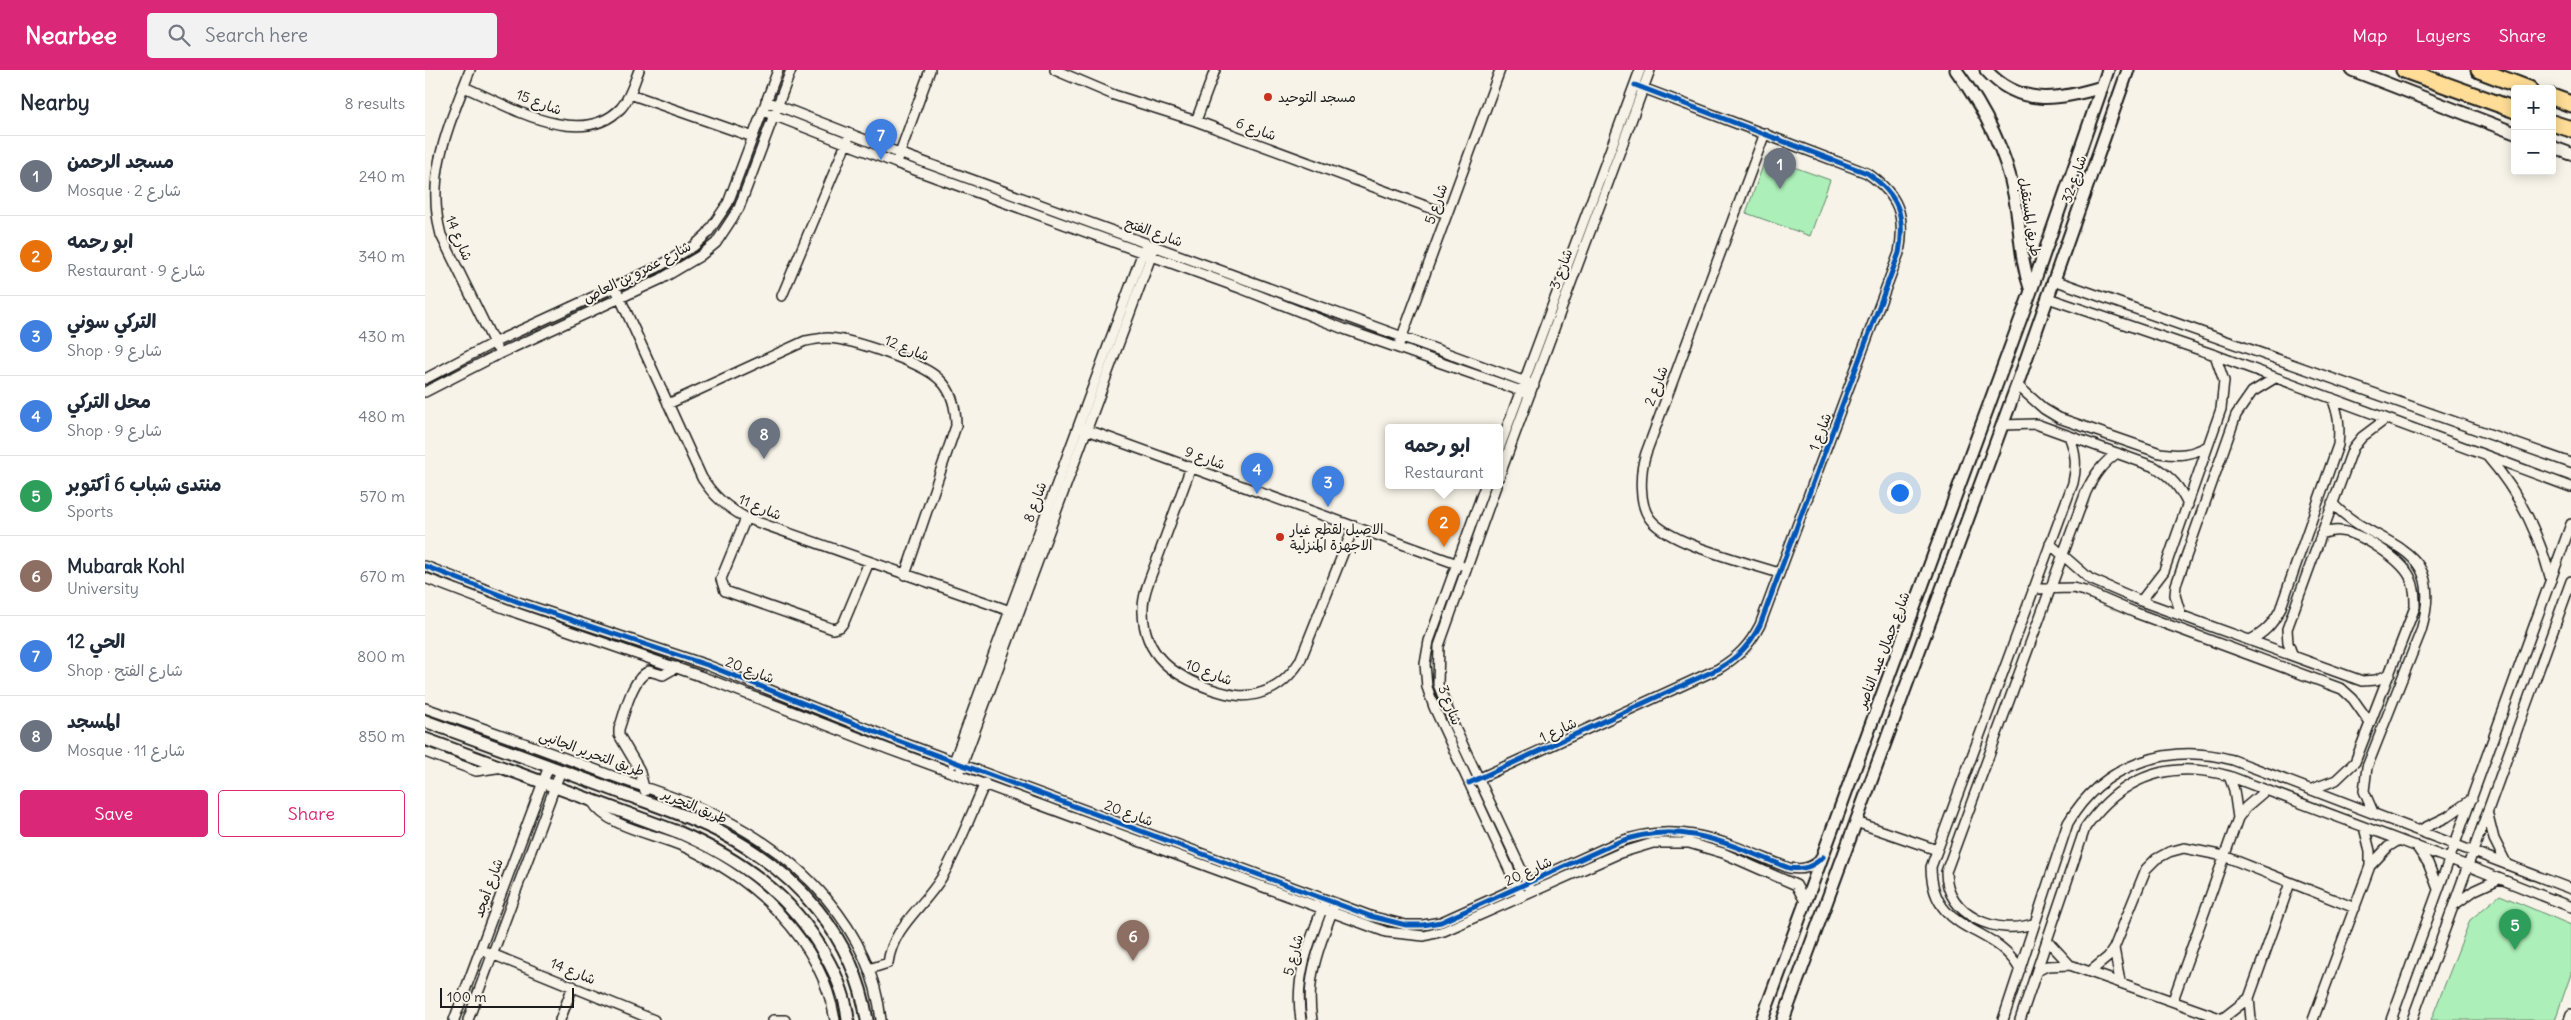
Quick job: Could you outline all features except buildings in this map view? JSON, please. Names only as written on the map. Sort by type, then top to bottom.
[{"type":"highway","points":[[2404,70],[2511,109]]},
{"type":"highway","points":[[2479,70],[2518,85]]},
{"type":"highway","points":[[2556,98],[2571,104]]},
{"type":"highway","points":[[2556,124],[2571,130]]},
{"type":"main road","name":"طريق المستقبل","points":[[1956,70],[1974,95],[1991,126],[2005,160],[2014,194],[2022,263],[2031,291]]},
{"type":"main road","points":[[1986,70],[1995,81],[2012,91],[2027,96],[2060,98],[2102,87]]},
{"type":"main road","name":"شارع 32","points":[[2031,291],[2108,70]]},
{"type":"main road","name":"شارع 32","points":[[2048,298],[2128,70]]},
{"type":"main road","points":[[2352,70],[2511,131]]},
{"type":"main road","points":[[2374,70],[2381,82]]},
{"type":"main road","points":[[2556,148],[2571,154]]},
{"type":"main road","name":"شارع جمال عبد الناصر","points":[[1762,1020],[2031,291]]},
{"type":"main road","points":[[1783,1020],[2048,298]]},
{"type":"main road","points":[[1901,643],[1907,651],[1919,648]]},
{"type":"main road","points":[[1888,678],[1899,677],[1906,685]]},
{"type":"main road","name":"طريق التحرير","points":[[425,721],[642,800],[721,832],[760,857],[797,886],[821,913],[845,952],[857,978],[867,1020]]},
{"type":"main road","points":[[425,738],[678,832],[711,847],[754,874],[784,898],[806,924],[828,959],[839,983],[848,1020]]},
{"type":"street","name":"شارع 14","points":[[470,70],[434,174],[435,215],[441,235],[499,354]]},
{"type":"street","name":"شارع 15","points":[[464,87],[563,126],[594,124],[621,108],[630,94],[639,70]]},
{"type":"street","name":"شارع عمرو بن العاص","points":[[425,378],[493,343],[677,257],[707,234],[728,203],[778,70]]},
{"type":"street","name":"شارع عمرو بن العاص","points":[[425,392],[499,354],[682,267],[716,243],[739,208],[791,70]]},
{"type":"street","points":[[896,163],[930,70]]},
{"type":"street","name":"شارع 6","points":[[1055,70],[1114,95],[1196,122],[1447,214]]},
{"type":"street","points":[[1196,122],[1215,70]]},
{"type":"street","name":"شارع 5","points":[[1398,348],[1500,70]]},
{"type":"street","name":"شارع 3","points":[[1503,467],[1531,394],[1639,86],[1641,70]]},
{"type":"street","name":"شارع 3","points":[[1503,438],[1639,86],[1650,70]]},
{"type":"street","name":"شارع 1","points":[[1469,783],[1714,671],[1737,658],[1750,644],[1760,625],[1899,253],[1903,233],[1901,213],[1893,197],[1881,183],[1867,173],[1639,86]]},
{"type":"street","points":[[630,94],[753,137]]},
{"type":"street","name":"شارع الفتح","points":[[766,101],[1398,348],[1531,394]]},
{"type":"street","name":"شارع الفتح","points":[[763,111],[896,163],[1534,385]]},
{"type":"street","name":"شارع 2","points":[[1765,133],[1643,461],[1642,490],[1644,505],[1650,518],[1661,530],[1687,542],[1779,573]]},
{"type":"street","points":[[782,296],[850,134]]},
{"type":"street","name":"شارع 8","points":[[955,772],[1149,250]]},
{"type":"street","points":[[2054,280],[2571,463]]},
{"type":"street","name":"شارع 11","points":[[615,287],[709,489],[726,507],[745,518],[1014,612]]},
{"type":"street","points":[[2048,298],[2215,355],[2571,487]]},
{"type":"street","name":"شارع 12","points":[[668,404],[805,341],[828,338],[851,342],[925,368],[940,380],[950,394],[956,409],[956,426],[905,575]]},
{"type":"street","points":[[2141,601],[2165,571],[2221,409],[2224,381],[2215,355]]},
{"type":"street","points":[[2181,615],[2175,595],[2180,575],[2236,415],[2252,392],[2275,378]]},
{"type":"street","points":[[2017,385],[2043,409],[2067,421],[2160,453],[2177,456],[2194,454],[2208,446]]},
{"type":"street","points":[[2250,640],[2263,634],[2273,623],[2280,610],[2338,445],[2340,429],[2338,413],[2332,398]]},
{"type":"street","points":[[2221,409],[2231,406],[2236,415]]},
{"type":"street","points":[[2293,656],[2287,643],[2287,629],[2291,615],[2353,448],[2362,437],[2386,419]]},
{"type":"street","points":[[2019,970],[2006,952],[1963,927],[1949,915],[1938,902],[1931,885],[1931,867],[2077,467],[2075,451],[2059,425],[2067,421]]},
{"type":"street","points":[[2002,425],[2035,424],[2155,466],[2169,476],[2181,489],[2188,505]]},
{"type":"street","name":"شارع 9","points":[[1082,428],[1465,567]]},
{"type":"street","points":[[2338,445],[2347,440],[2353,448]]},
{"type":"street","points":[[2035,923],[2010,929],[1996,927],[1983,922],[1960,907],[1951,896],[1946,884],[1946,872],[2062,555],[2093,476],[2104,463],[2117,453]]},
{"type":"street","points":[[2155,466],[2161,461],[2160,453]]},
{"type":"street","points":[[2488,456],[2524,508],[2540,543],[2551,580]]},
{"type":"street","name":"شارع 10","points":[[1191,467],[1148,587],[1143,612],[1144,624],[1154,650],[1169,669],[1187,680],[1232,696],[1249,696],[1265,692],[1290,676],[1300,661],[1354,526]]},
{"type":"street","name":"شارع 3","points":[[1484,489],[1429,641],[1425,664],[1427,687],[1434,707],[1522,898]]},
{"type":"street","name":"شارع 3","points":[[1495,489],[1465,567],[1439,646],[1437,674],[1444,703],[1532,893]]},
{"type":"street","points":[[2332,503],[2348,518],[2397,544],[2411,556],[2422,571],[2427,589],[2428,608],[2421,631],[2367,767],[2364,791],[2373,812]]},
{"type":"street","points":[[745,518],[721,579],[725,591],[833,629],[840,627],[844,622],[869,562]]},
{"type":"street","points":[[2391,1020],[2571,524]]},
{"type":"street","points":[[2361,538],[2358,536],[2360,529],[2367,528]]},
{"type":"street","points":[[2312,789],[2336,780],[2355,762],[2415,607],[2415,592],[2410,577],[2402,564],[2361,538],[2341,531],[2321,534]]},
{"type":"street","points":[[2050,544],[2090,579],[2141,601],[2349,677],[2369,680],[2390,674]]},
{"type":"street","name":"شارع 20","points":[[425,566],[521,603],[707,665],[884,735],[1388,921],[1423,925],[1459,916],[1633,836],[1664,831],[1709,837],[1789,868],[1801,870],[1813,866],[1823,857]]},
{"type":"street","points":[[2165,571],[2165,575],[2172,580],[2180,575]]},
{"type":"street","name":"شارع 20","points":[[425,578],[677,667],[1386,932],[1424,936],[1462,925],[1636,846],[1671,842],[1706,847],[1787,880],[1797,885],[1806,903]]},
{"type":"street","points":[[2085,591],[2082,583],[2090,579]]},
{"type":"street","points":[[2412,1020],[2571,581]]},
{"type":"street","points":[[2033,589],[2050,588],[2085,591],[2136,613],[2343,689],[2353,699],[2370,723]]},
{"type":"street","points":[[2280,610],[2283,618],[2291,615]]},
{"type":"street","points":[[642,800],[646,788],[639,769],[619,737],[619,729],[634,688],[643,674],[649,671],[663,675],[677,667]]},
{"type":"street","points":[[2343,689],[2351,686],[2349,677]]},
{"type":"street","name":"طريق التحرير الجانبى","points":[[425,708],[646,788],[719,817],[741,828],[782,856],[819,890],[835,908],[869,969],[881,1020]]},
{"type":"street","points":[[425,752],[476,771],[503,766]]},
{"type":"street","points":[[2003,1020],[2068,823],[2077,808],[2086,796],[2128,767],[2169,754],[2190,752],[2213,754],[2456,843],[2571,889]]},
{"type":"street","points":[[2355,762],[2359,770],[2367,767]]},
{"type":"street","name":"شارع أمجد","points":[[454,1020],[549,766]]},
{"type":"street","name":"شارع أمجد","points":[[468,1020],[561,770]]},
{"type":"street","points":[[2020,1020],[2085,828],[2097,810],[2112,796],[2135,781],[2168,770],[2210,770],[2229,776],[2450,859],[2571,907]]},
{"type":"street","points":[[2229,776],[2237,804],[2238,818]]},
{"type":"street","points":[[869,969],[888,963],[890,947],[899,930],[943,875],[985,782]]},
{"type":"street","points":[[2173,1000],[2238,818],[2245,807],[2266,790]]},
{"type":"street","points":[[2420,830],[2447,817],[2472,799]]},
{"type":"street","points":[[592,800],[596,808],[607,818],[682,846],[704,857],[746,884],[772,904],[797,934],[817,967],[832,1003],[835,1020]]},
{"type":"street","points":[[2487,814],[2495,839],[2506,863]]},
{"type":"street","points":[[1856,822],[1937,850]]},
{"type":"street","points":[[2364,827],[2371,866]]},
{"type":"street","points":[[2313,1020],[2371,866],[2388,847],[2399,840]]},
{"type":"street","points":[[2416,846],[2428,863],[2438,889]]},
{"type":"street","points":[[2091,971],[2108,957],[2114,948],[2146,869],[2156,859],[2169,852],[2184,848],[2224,856],[2355,908]]},
{"type":"street","points":[[2453,906],[2475,890],[2499,879]]},
{"type":"street","points":[[2251,1020],[2249,998],[2291,883]]},
{"type":"street","name":"شارع 5","points":[[1301,1020],[1299,996],[1301,971],[1325,899]]},
{"type":"street","name":"شارع 5","points":[[1312,1020],[1309,996],[1311,972],[1335,902]]},
{"type":"street","points":[[1976,933],[1983,930],[1983,922]]},
{"type":"street","points":[[2047,940],[2070,964]]},
{"type":"street","points":[[2114,948],[2121,981]]},
{"type":"street","name":"شارع 14","points":[[480,949],[654,1020]]},
{"type":"street","points":[[2037,971],[2053,965],[2070,964],[2223,1019],[2249,998]]},
{"type":"street","points":[[560,1020],[573,986]]},
{"type":"street","points":[[2569,1020],[2571,1014]]},
{"type":"street","points":[[773,1020],[785,1020]]},
{"type":"green space","points":[[1766,157],[1830,180],[1810,236],[1746,213]]},
{"type":"green space","points":[[2500,895],[2571,925],[2571,974],[2555,1020],[2431,1020],[2470,920]]},
{"type":"cycle path","points":[[1469,783],[1718,669],[1737,655],[1752,639],[1760,625],[1899,253],[1901,228],[1898,207],[1893,198],[1878,181],[1867,173],[1635,85]]},
{"type":"cycle path","points":[[425,566],[521,603],[707,665],[893,739],[1370,916],[1406,925],[1441,922],[1616,843],[1639,836],[1683,833],[1704,837],[1725,843],[1789,868],[1799,869],[1807,867],[1823,857]]},
{"type":"place","name":"مسجد التوحيد","points":[[1268,97]]},
{"type":"place","name":"الحي 12","points":[[881,160]]},
{"type":"place","name":"مسجد الرحمن","points":[[1780,189]]},
{"type":"place","name":"المسجد","points":[[764,459]]},
{"type":"place","name":"محل التركي","points":[[1257,494]]},
{"type":"place","name":"التركي سوني","points":[[1328,507]]},
{"type":"place","name":"الاصيل لقطع غيار الاجهزة المنزلية","points":[[1280,537]]},
{"type":"place","name":"ابو رحمه","points":[[1444,547]]},
{"type":"place","name":"منتدى شباب 6 أكتوبر","points":[[2515,950]]},
{"type":"place","name":"Mubarak Kohl","points":[[1133,961]]}]
